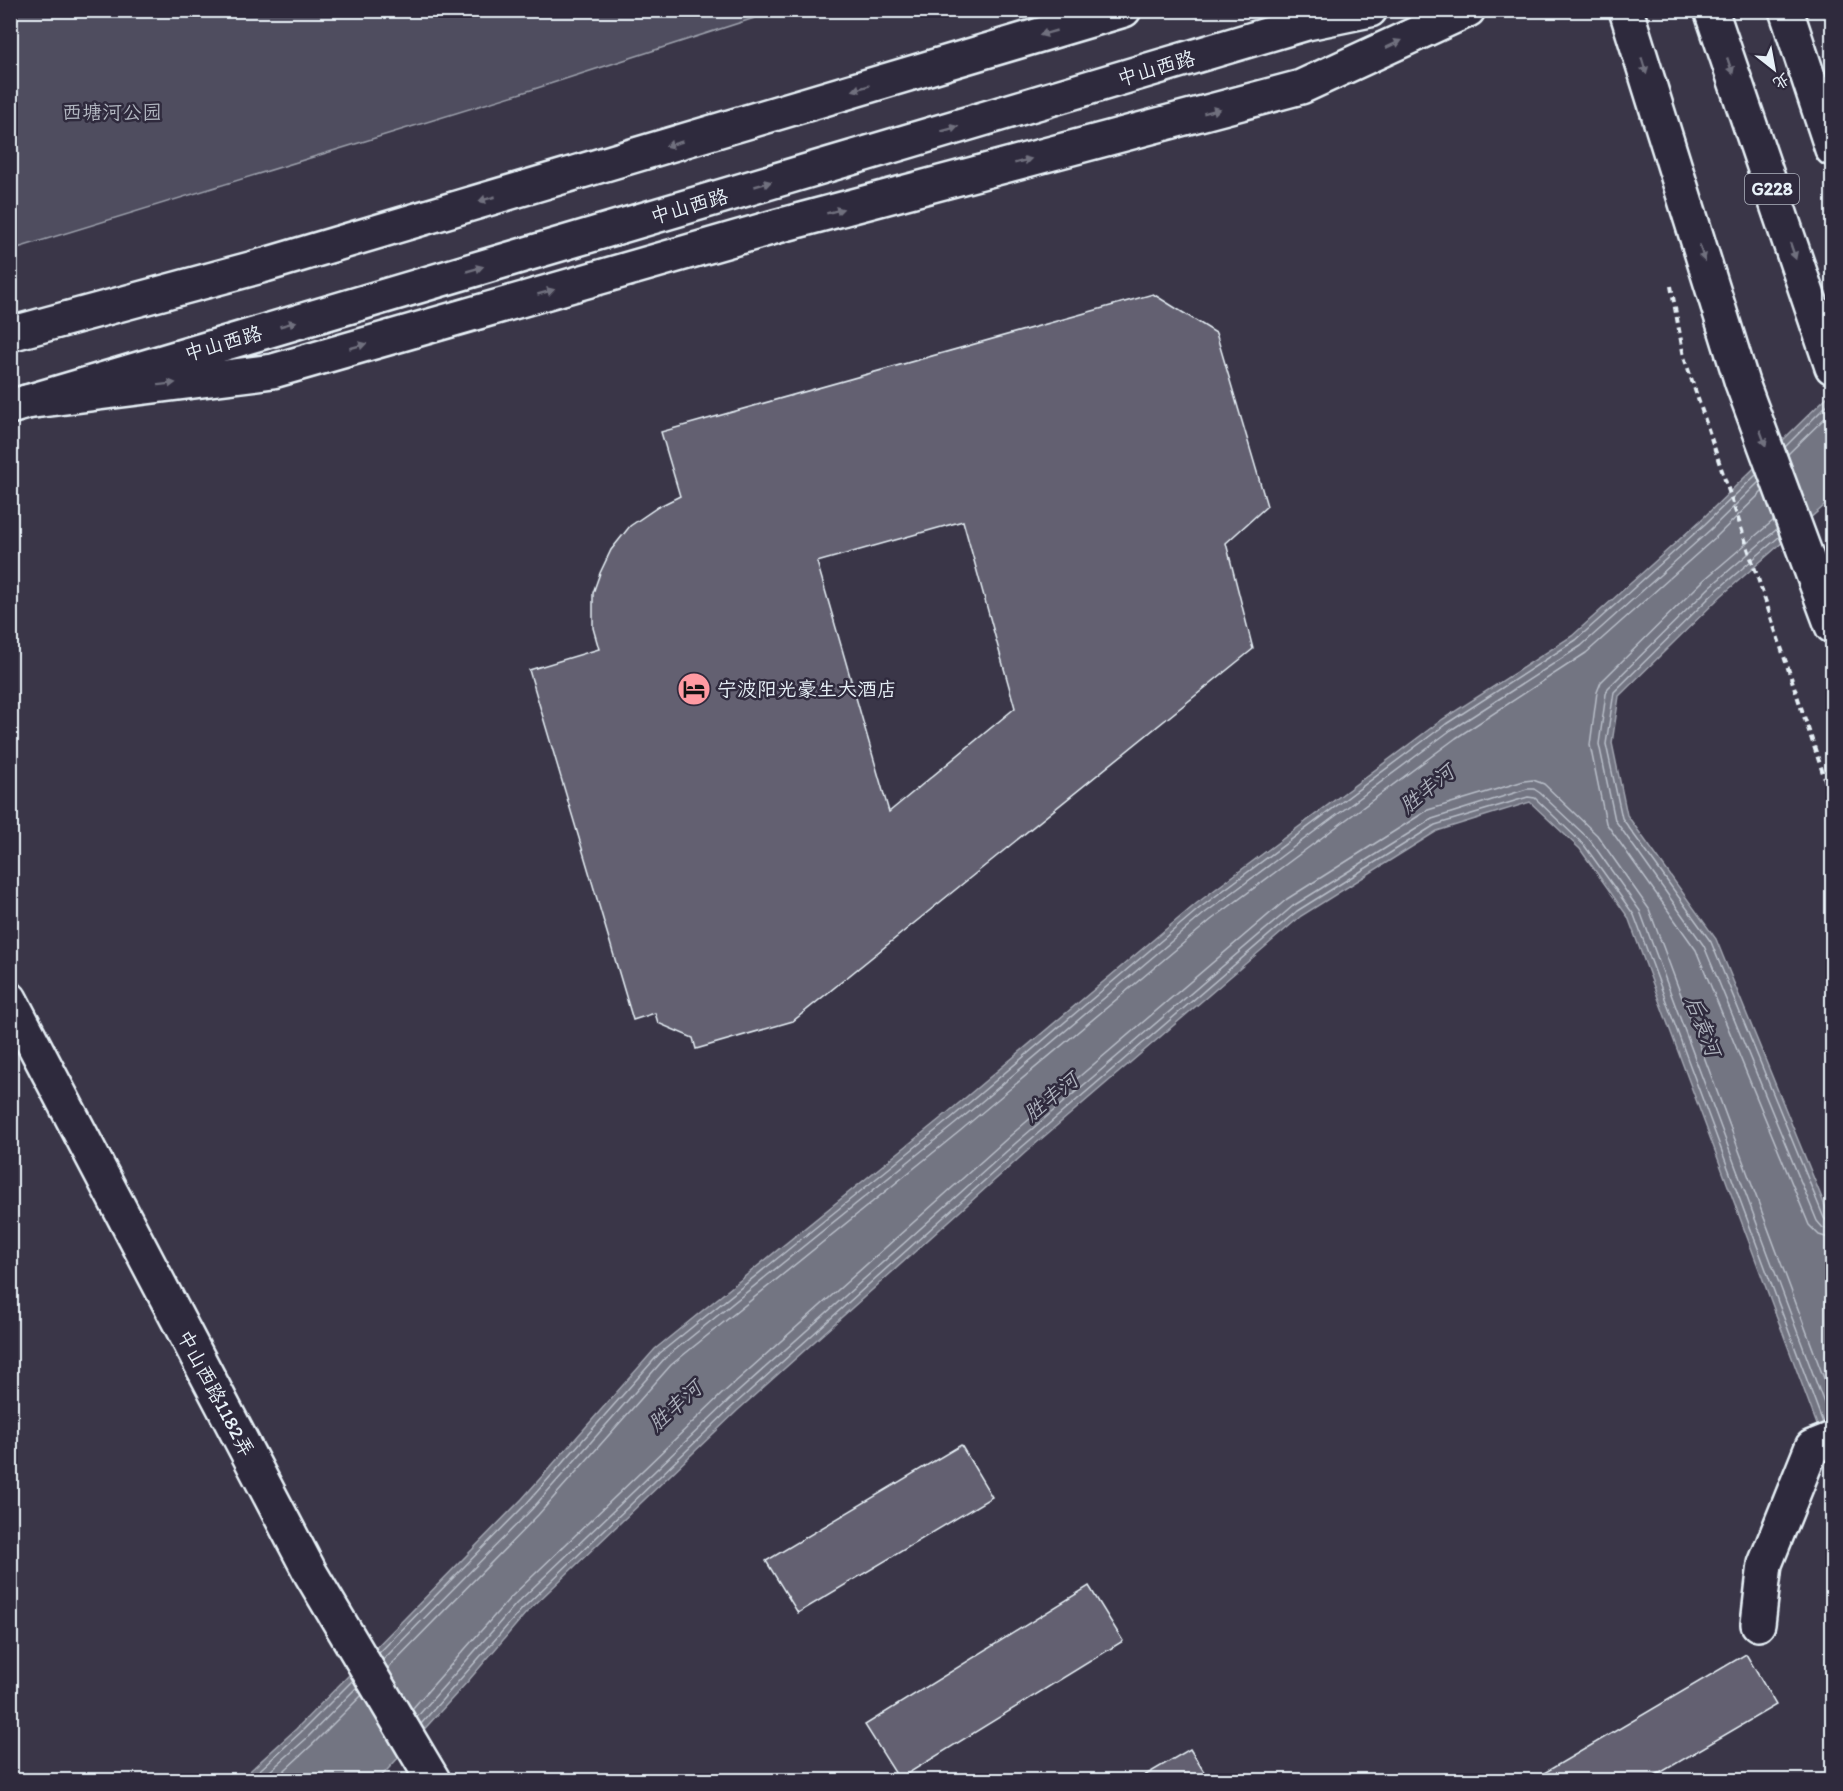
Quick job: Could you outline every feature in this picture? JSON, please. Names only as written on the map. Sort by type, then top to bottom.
[{"type":"main road","points":[[10,334],[265,265],[1124,10]]},
{"type":"main road","name":"中山西路","points":[[18,404],[1307,23],[1370,10]]},
{"type":"main road","points":[[18,404],[273,371],[778,226],[1301,87],[1468,10]]},
{"type":"main road","points":[[1626,10],[1742,383],[1833,626]]},
{"type":"main road","name":"G228","points":[[1711,10],[1833,367]]},
{"type":"main road","points":[[1786,10],[1833,149]]},
{"type":"main road","name":"中山西路1182弄","points":[[10,999],[311,1574],[429,1774]]},
{"type":"main road","points":[[1758,1624],[1765,1564],[1822,1443]]},
{"type":"path","points":[[1708,430],[1833,800]]},
{"type":"green space","name":"西塘河公园","points":[[11,10],[776,11],[531,90],[11,250]]},
{"type":"water","points":[[1832,392],[1832,499],[1721,596],[1619,696],[1612,743],[1627,815],[1716,939],[1832,1223],[1832,1465],[1628,917],[1580,849],[1530,802],[1437,831],[1301,916],[1026,1152],[738,1410],[526,1613],[378,1780],[240,1780],[296,1729],[522,1499],[655,1349],[946,1114],[1197,903],[1443,719],[1572,636],[1701,520]]},
{"type":"building","name":"宁波阳光豪生大酒店","points":[[1153,294],[1216,333],[1267,506],[1226,543],[1253,649],[793,1021],[696,1049],[693,1038],[658,1023],[655,1013],[633,1020],[529,670],[599,649],[593,628],[593,593],[611,550],[630,526],[658,507],[680,496],[661,432]],"holes":[[[963,521],[1015,708],[889,812],[817,562]]]},
{"type":"building","points":[[961,1445],[992,1497],[798,1613],[766,1561]]},
{"type":"building","points":[[1089,1586],[1123,1641],[899,1779],[865,1725]]},
{"type":"building","points":[[1746,1654],[1776,1705],[1648,1780],[1549,1780],[1544,1773]]},
{"type":"building","points":[[1190,1749],[1209,1780],[1137,1780]]},
{"type":"place","name":"宁波阳光豪生大酒店","points":[[694,689]]},
{"type":"water label","name":"胜丰河","points":[[1427,789]]},
{"type":"water label","name":"后袁河","points":[[1703,1026]]},
{"type":"water label","name":"胜丰河","points":[[1051,1097]]},
{"type":"water label","name":"胜丰河","points":[[675,1406]]}]
